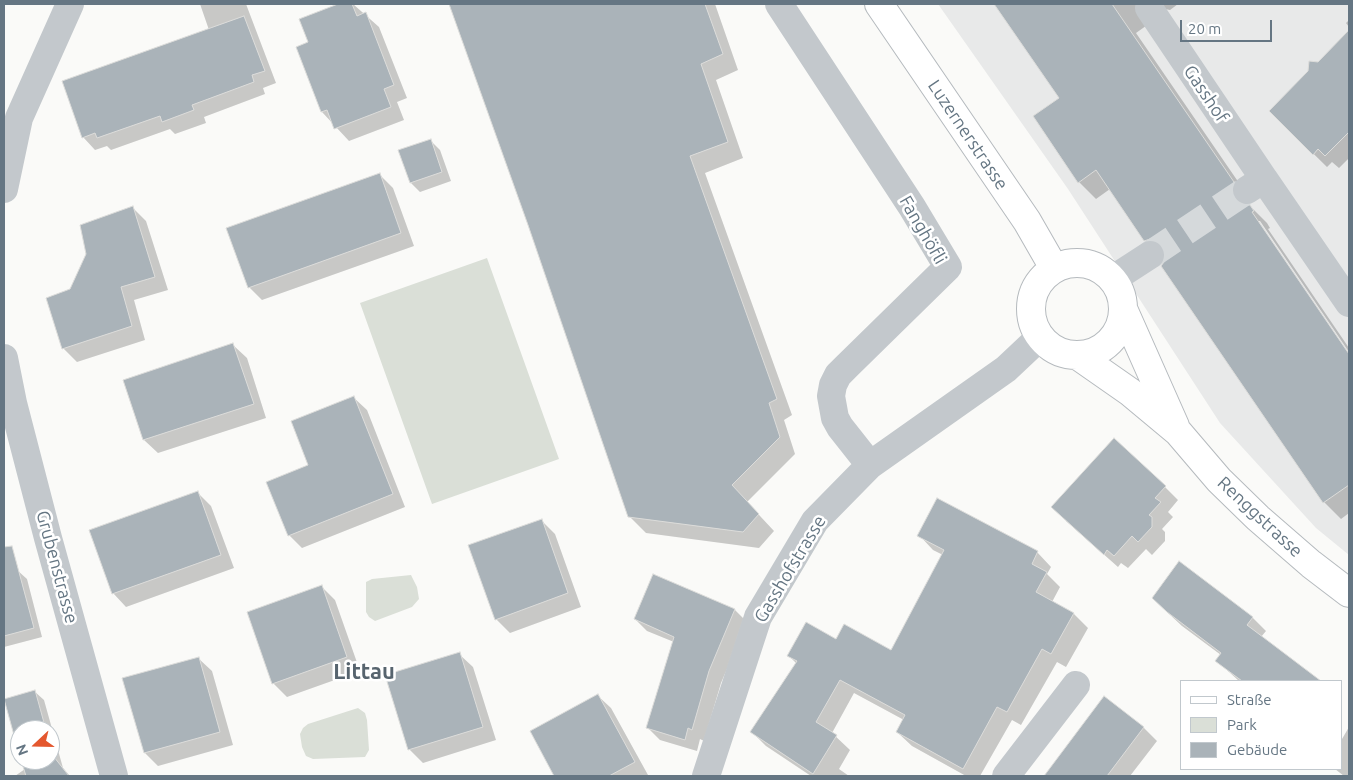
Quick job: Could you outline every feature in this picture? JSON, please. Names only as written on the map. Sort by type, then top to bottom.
[{"type":"main road","name":"Luzernerstrasse","points":[[879,4],[1027,221],[1054,268]]},
{"type":"main road","points":[[1078,262],[1090,264],[1103,270],[1113,279],[1124,300],[1124,311],[1120,326],[1109,342],[1096,351],[1077,355],[1066,354],[1052,348],[1040,337],[1032,324],[1030,308],[1033,293],[1040,279],[1054,268],[1078,262]]},
{"type":"main road","name":"Renggstrasse","points":[[1124,311],[1178,432]]},
{"type":"main road","name":"Renggstrasse","points":[[1077,355],[1130,392],[1178,432],[1219,480],[1258,518],[1349,594]]},
{"type":"street","points":[[4,189],[11,112],[70,4]]},
{"type":"street","name":"Fanghöfli","points":[[779,4],[912,207],[948,267],[838,375],[833,385],[831,396],[835,418],[870,465]]},
{"type":"street","name":"Gasshof","points":[[1149,8],[1256,185],[1349,303]]},
{"type":"street","points":[[1113,279],[1150,255]]},
{"type":"street","name":"Gasshofstrasse","points":[[706,776],[758,617],[815,521],[870,465],[1006,369],[1040,337]]},
{"type":"street","name":"Grubenstrasse","points":[[4,358],[13,403],[114,776]]},
{"type":"street","points":[[1006,776],[1076,685]]},
{"type":"shaded area","points":[[938,4],[1349,4],[1349,555],[1316,528],[1220,423],[1068,189]]},
{"type":"green space","points":[[487,258],[559,459],[432,504],[360,303]]},
{"type":"green space","points":[[411,575],[417,587],[419,599],[412,607],[375,621],[369,617],[366,612],[366,582],[372,579]]},
{"type":"green space","points":[[358,708],[365,713],[367,720],[369,750],[365,757],[313,759],[306,756],[300,734],[303,728],[308,724]]},
{"type":"building","points":[[338,4],[352,4],[357,16],[366,12],[394,85],[384,89],[391,107],[334,129],[327,110],[321,112],[296,47],[308,42],[299,19]]},
{"type":"building","points":[[449,4],[705,4],[723,54],[701,64],[728,142],[690,156],[777,399],[769,403],[780,437],[732,485],[759,514],[743,532],[628,517],[528,225]]},
{"type":"building","points":[[994,4],[1112,4],[1234,182],[1231,190],[1234,199],[1240,204],[1250,205],[1254,211],[1252,212],[1349,354],[1349,485],[1323,503],[1161,266],[1166,255],[1163,246],[1157,241],[1150,239],[1144,241],[1096,170],[1078,183],[1033,116],[1059,98]]},
{"type":"building","points":[[244,16],[265,71],[252,75],[254,82],[192,105],[194,110],[162,122],[160,116],[97,138],[95,133],[82,138],[62,81]]},
{"type":"building","points":[[1349,30],[1349,132],[1325,156],[1318,149],[1313,155],[1269,111],[1308,71],[1309,61],[1318,62]]},
{"type":"building","points":[[431,139],[442,172],[410,183],[398,150]]},
{"type":"building","points":[[380,173],[401,233],[248,288],[226,228]]},
{"type":"building","points":[[133,206],[155,277],[121,287],[132,326],[62,349],[46,298],[70,289],[86,254],[80,225]]},
{"type":"building","points":[[233,343],[254,404],[143,440],[123,380]]},
{"type":"building","points":[[354,396],[393,494],[288,536],[266,482],[308,465],[291,421]]},
{"type":"building","points":[[1114,438],[1166,486],[1155,498],[1161,502],[1149,515],[1152,517],[1152,527],[1138,542],[1132,536],[1114,556],[1107,550],[1104,555],[1051,507]]},
{"type":"building","points":[[198,491],[221,555],[112,594],[89,530]]},
{"type":"building","points":[[937,498],[1038,551],[1032,564],[1047,572],[1036,592],[1074,613],[1051,654],[1042,649],[1007,712],[997,707],[963,769],[896,732],[905,715],[840,680],[816,722],[837,735],[813,774],[750,732],[797,661],[787,656],[806,622],[836,639],[844,624],[891,650],[944,550],[917,536]]},
{"type":"building","points":[[542,519],[568,593],[495,620],[468,545]]},
{"type":"building","points":[[12,546],[34,628],[4,636],[4,547]]},
{"type":"building","points":[[1179,561],[1253,617],[1247,625],[1320,680],[1241,680],[1215,661],[1221,653],[1167,612],[1152,598]]},
{"type":"building","points":[[653,574],[735,609],[709,671],[692,730],[688,728],[685,740],[646,728],[674,637],[634,619]]},
{"type":"building","points":[[322,585],[347,657],[272,684],[247,612]]},
{"type":"building","points":[[460,652],[483,727],[408,750],[385,675]]},
{"type":"building","points":[[199,657],[220,732],[144,753],[122,678]]},
{"type":"building","points":[[35,690],[43,720],[10,721],[4,699]]},
{"type":"building","points":[[598,694],[635,762],[609,776],[554,776],[530,731]]},
{"type":"building","points":[[1104,696],[1144,727],[1107,776],[1044,776]]},
{"type":"building","points":[[60,765],[69,776],[26,776],[24,770],[60,770]]},
{"type":"tunnel","points":[[1150,255],[1247,190]]},
{"type":"district","name":"Littau","points":[[364,672]]}]
